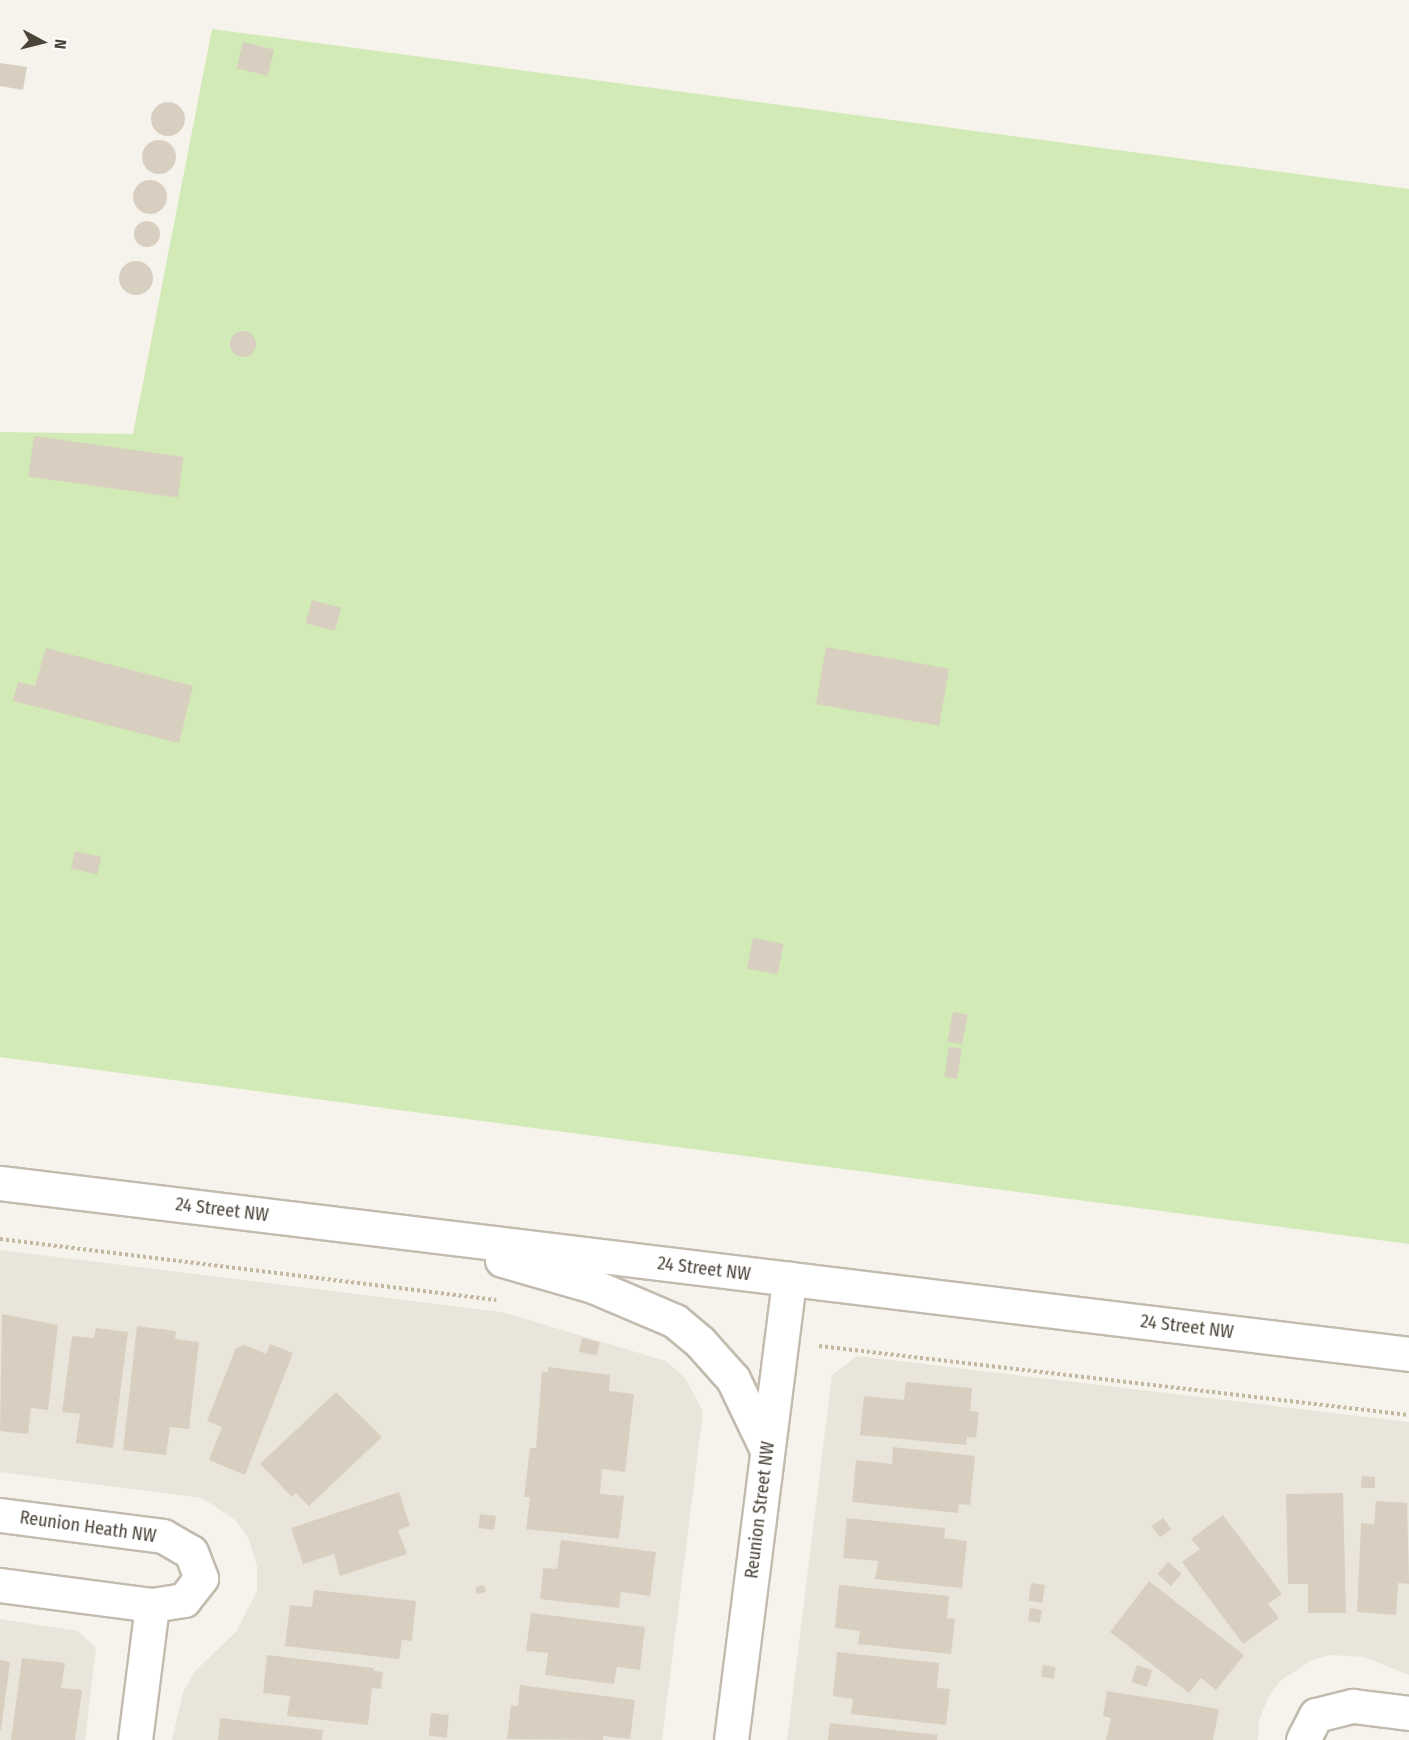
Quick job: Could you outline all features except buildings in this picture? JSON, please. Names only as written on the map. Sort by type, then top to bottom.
[{"type":"street","name":"24 Street NW","points":[[0,1183],[1409,1354]]},
{"type":"street","points":[[405,1232],[594,1286],[675,1321],[733,1378],[767,1450]]},
{"type":"street","name":"Reunion Street NW","points":[[731,1740],[789,1279]]},
{"type":"street","name":"Reunion Heath NW","points":[[0,1515],[163,1536],[191,1552],[201,1578],[184,1600],[152,1605],[0,1585]]},
{"type":"street","points":[[135,1740],[152,1605]]},
{"type":"street","points":[[1303,1740],[1316,1715],[1353,1706],[1409,1713]]},
{"type":"path","points":[[0,1239],[501,1301]]},
{"type":"path","points":[[829,1349],[842,1347],[1409,1415]]},
{"type":"shaded area","points":[[0,1250],[502,1312],[666,1361],[685,1378],[703,1411],[662,1740],[172,1740],[183,1692],[196,1670],[236,1632],[257,1591],[257,1566],[248,1537],[235,1520],[202,1498],[0,1472]]},
{"type":"shaded area","points":[[857,1356],[1409,1422],[1409,1675],[1364,1657],[1330,1655],[1312,1660],[1280,1681],[1267,1700],[1259,1721],[1258,1740],[787,1740],[832,1375]]},
{"type":"shaded area","points":[[0,1619],[78,1631],[96,1648],[85,1740],[0,1740]]},
{"type":"green space","points":[[212,29],[1409,189],[1409,1244],[0,1057],[0,432],[133,434]]}]
